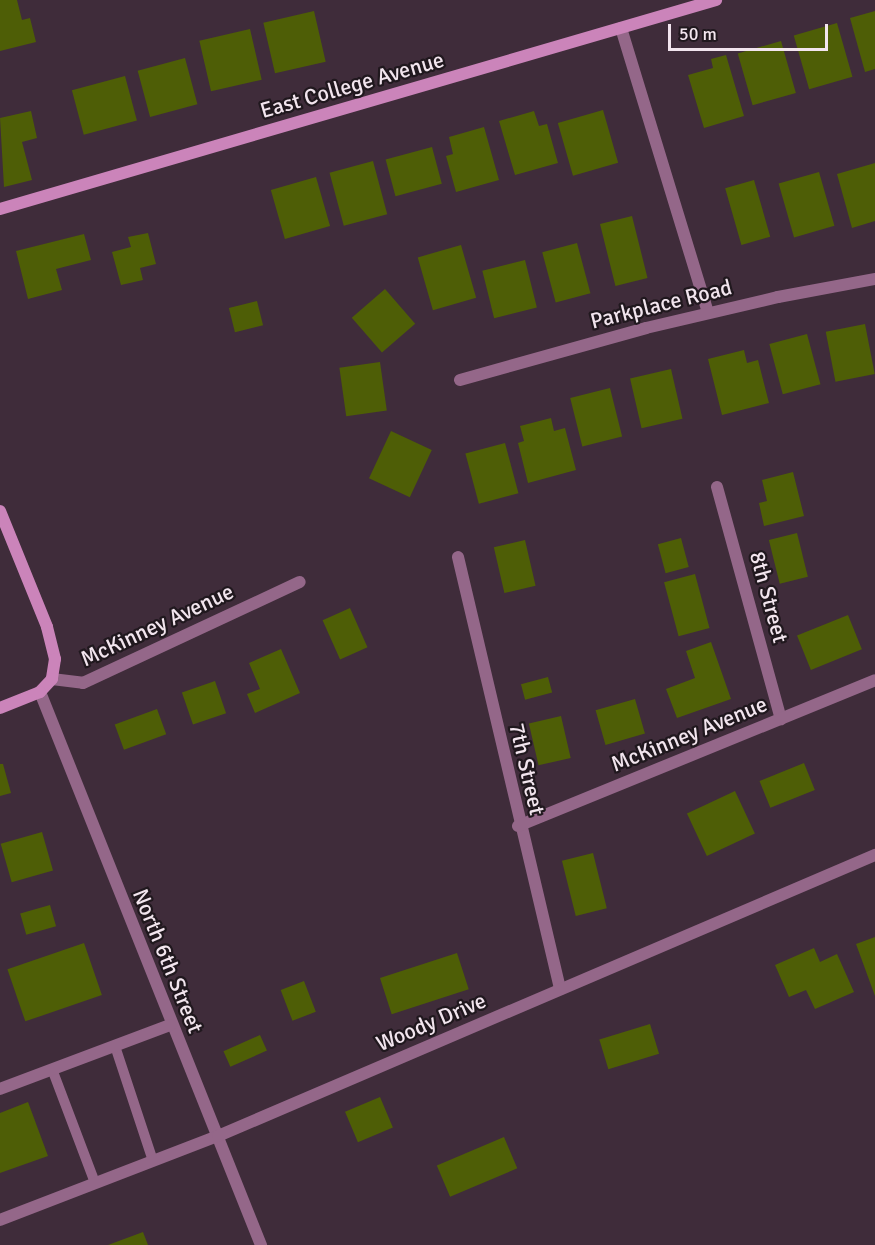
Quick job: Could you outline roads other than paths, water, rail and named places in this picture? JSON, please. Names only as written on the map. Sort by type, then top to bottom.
[{"type":"street","name":"East College Avenue","points":[[0,209],[716,0]]},
{"type":"street","points":[[621,28],[708,313]]},
{"type":"street","name":"Parkplace Road","points":[[460,380],[708,313],[875,279]]},
{"type":"street","name":"8th Street","points":[[717,487],[781,719]]},
{"type":"street","points":[[0,511],[47,627],[55,659],[52,679],[40,692],[0,708]]},
{"type":"street","name":"7th Street","points":[[458,557],[518,826],[560,989]]},
{"type":"street","name":"McKinney Avenue","points":[[52,679],[83,683],[300,582]]},
{"type":"street","name":"McKinney Avenue","points":[[518,826],[875,680]]},
{"type":"street","name":"North 6th Street","points":[[40,692],[170,1026],[218,1136],[261,1245]]},
{"type":"street","name":"Woody Drive","points":[[0,1220],[218,1136],[875,855]]},
{"type":"street","points":[[0,1089],[170,1026]]},
{"type":"lane","points":[[115,1046],[153,1161]]},
{"type":"lane","points":[[52,1069],[95,1183]]}]
